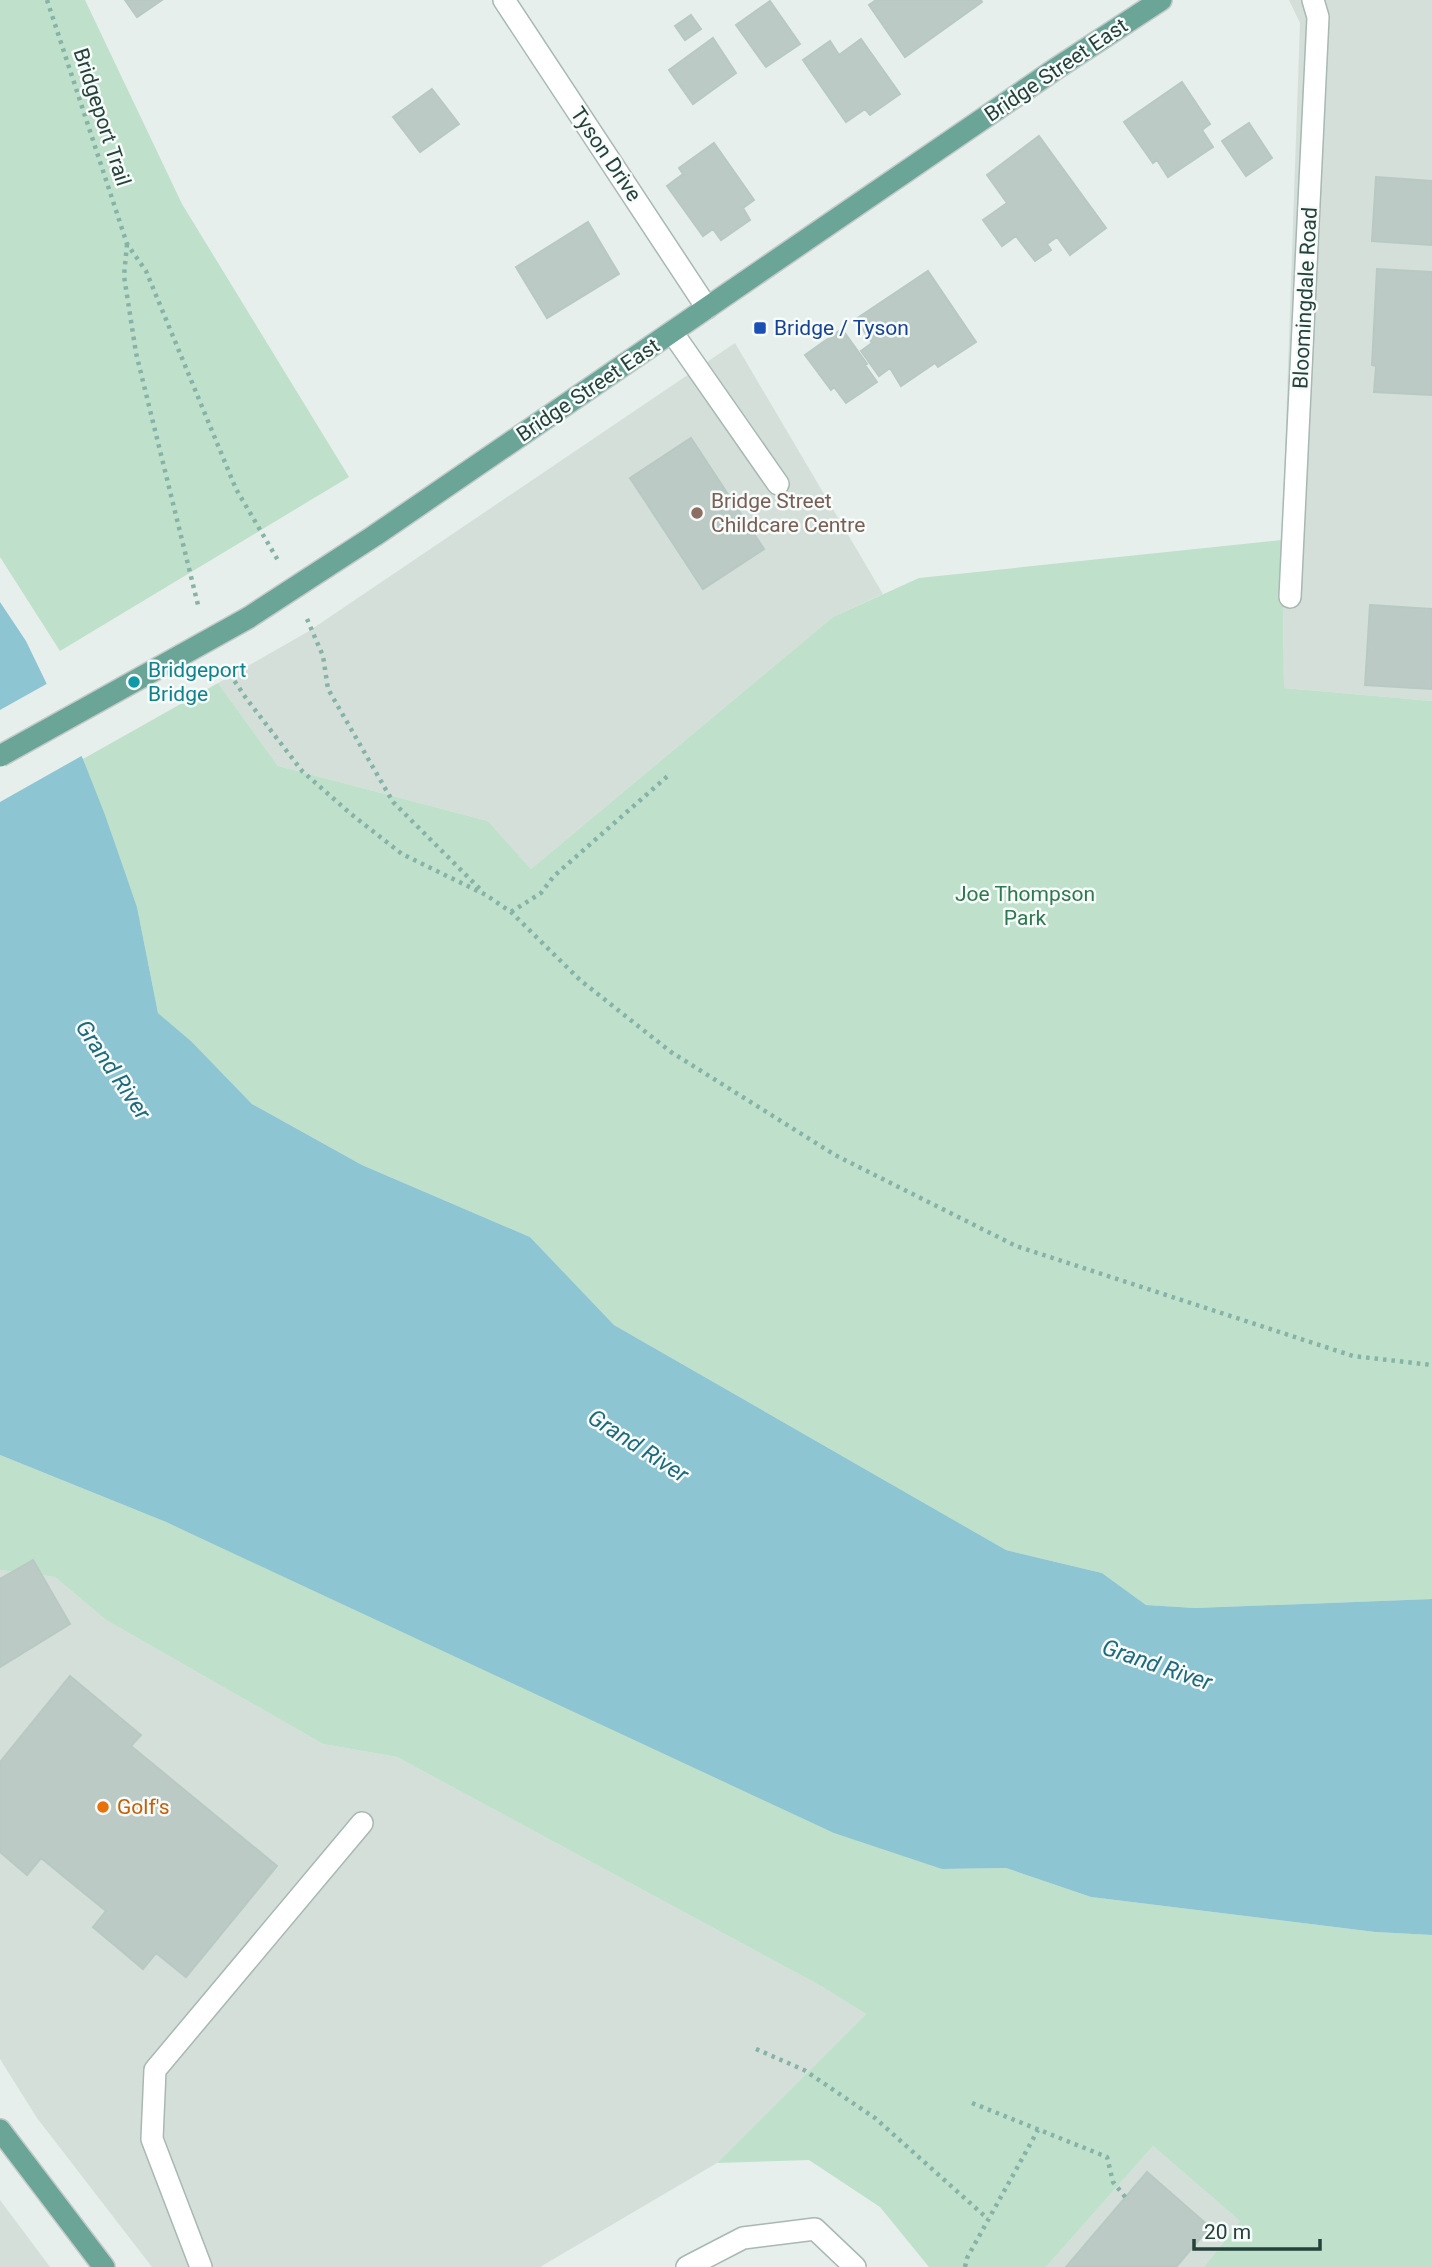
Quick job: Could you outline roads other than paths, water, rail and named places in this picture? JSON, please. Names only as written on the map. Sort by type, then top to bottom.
[{"type":"main road","name":"Bridge Street East","points":[[0,756],[248,618],[374,536],[1161,0]]},
{"type":"main road","points":[[0,2130],[104,2267]]},
{"type":"street","name":"Tyson Drive","points":[[504,0],[708,308]]},
{"type":"street","name":"Bloomingdale Road","points":[[1290,597],[1318,17],[1313,0]]},
{"type":"street","points":[[672,332],[778,484]]},
{"type":"street","points":[[201,2267],[152,2139],[155,2070],[362,1823]]},
{"type":"street","points":[[687,2267],[743,2238],[815,2229],[855,2267]]},
{"type":"water","name":"Grand River","points":[[0,602],[26,641],[83,759],[105,815],[137,907],[158,1013],[191,1041],[252,1104],[362,1165],[530,1237],[614,1325],[1006,1550],[1102,1573],[1146,1605],[1195,1608],[1432,1599],[1432,1935],[1375,1932],[1091,1897],[1006,1868],[942,1869],[834,1833],[166,1522],[0,1455]]},
{"type":"place","name":"Bridge / Tyson","points":[[760,328]]},
{"type":"place","name":"Bridge Street Childcare Centre","points":[[697,513]]},
{"type":"place","name":"Bridgeport Bridge","points":[[134,682]]},
{"type":"place","name":"Golf's","points":[[103,1807]]},
{"type":"park label","name":"Joe Thompson Park","points":[[1025,906]]}]
